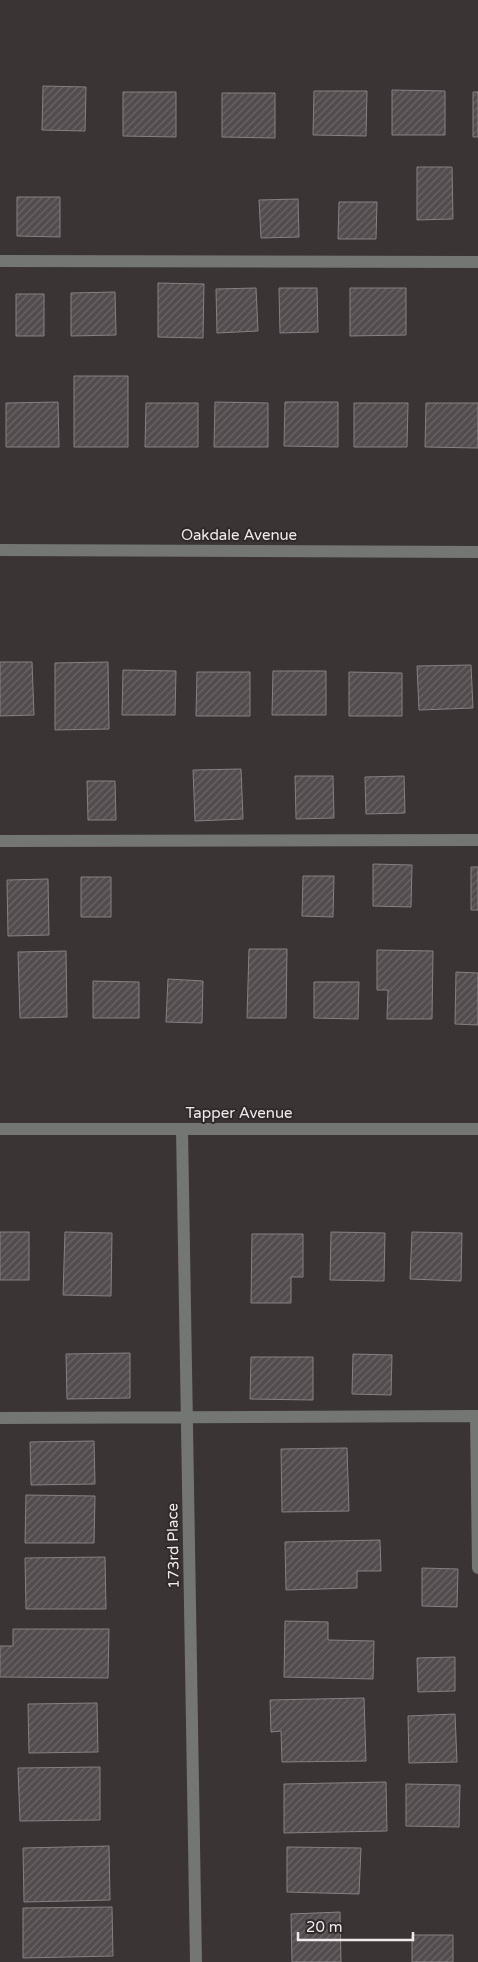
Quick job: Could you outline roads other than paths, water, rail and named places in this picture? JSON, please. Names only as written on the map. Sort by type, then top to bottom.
[{"type":"street","points":[[0,261],[478,262]]},
{"type":"street","name":"Oakdale Avenue","points":[[0,550],[478,552]]},
{"type":"street","points":[[0,841],[478,840]]},
{"type":"street","name":"Tapper Avenue","points":[[0,1129],[478,1129]]},
{"type":"street","name":"173rd Place","points":[[182,1129],[196,1962]]},
{"type":"street","points":[[0,1418],[477,1416],[478,1568]]}]
